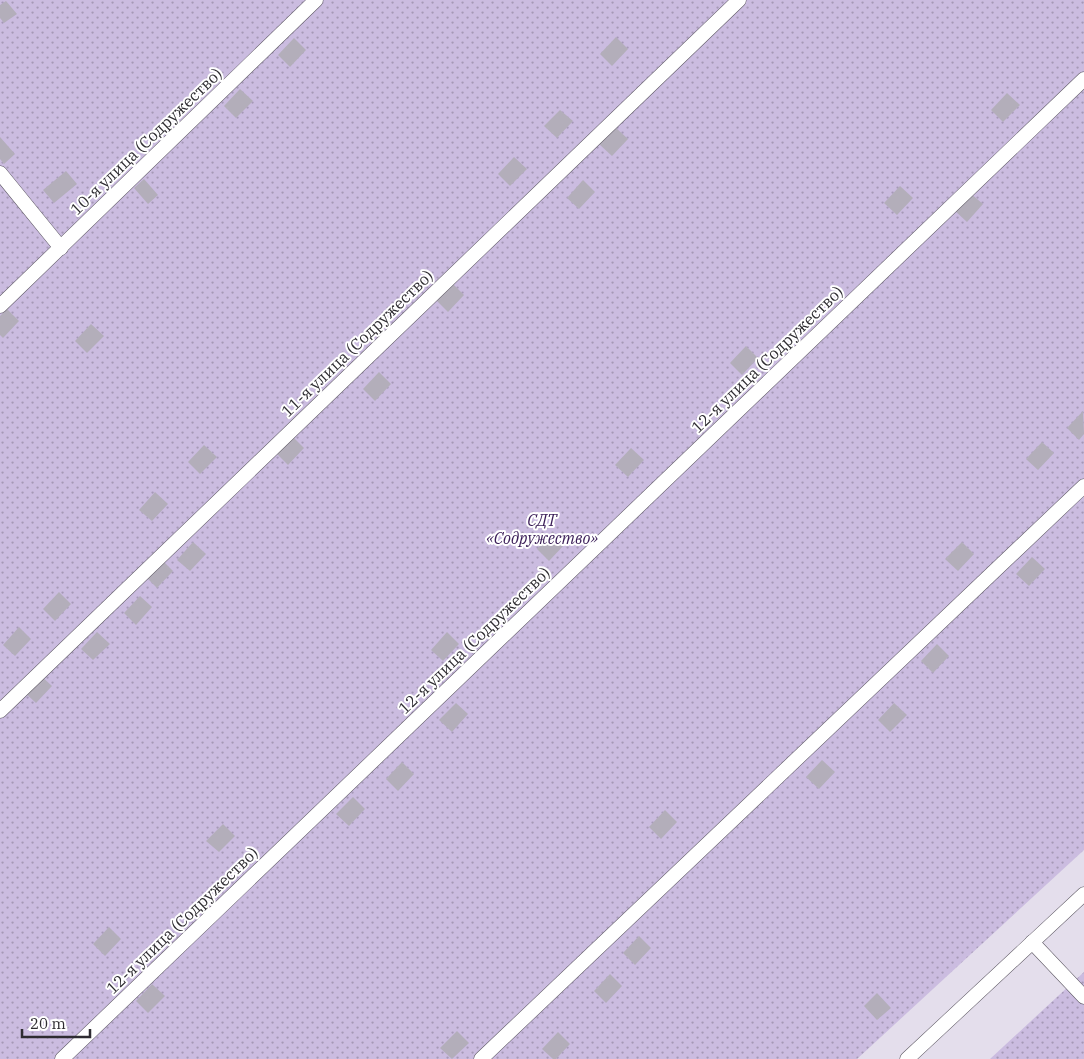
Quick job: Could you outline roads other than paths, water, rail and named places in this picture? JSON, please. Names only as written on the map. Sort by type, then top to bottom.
[{"type":"lane","name":"10-я улица (Содружество)","points":[[0,306],[316,0]]},
{"type":"lane","name":"11-я улица (Содружество)","points":[[0,710],[739,0]]},
{"type":"lane","name":"12-я улица (Содружество)","points":[[62,1059],[1084,79]]},
{"type":"lane","points":[[0,173],[60,248]]},
{"type":"lane","points":[[481,1059],[1084,486]]},
{"type":"lane","points":[[907,1059],[1084,894]]},
{"type":"lane","points":[[1032,942],[1084,997]]},
{"type":"park label","name":"СДТ «Содружество»","points":[[542,529]]}]
